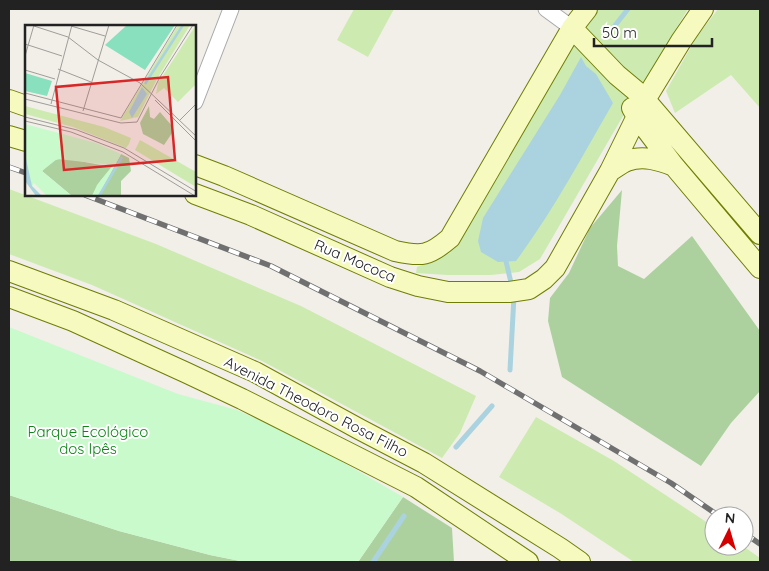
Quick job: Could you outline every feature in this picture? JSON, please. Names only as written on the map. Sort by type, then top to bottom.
[{"type":"main road","points":[[588,9],[572,28],[617,75],[641,109],[674,166],[760,268]]},
{"type":"main road","points":[[610,171],[641,109],[681,41],[703,9]]},
{"type":"main road","name":"Rua Mococa","points":[[196,165],[395,251],[410,255],[424,254],[438,249],[450,238],[572,28]]},
{"type":"main road","points":[[9,100],[25,106]]},
{"type":"main road","points":[[641,109],[760,234]]},
{"type":"main road","points":[[9,136],[25,141]]},
{"type":"main road","points":[[610,171],[627,161],[644,158],[657,159],[674,166]]},
{"type":"main road","name":"Rua Mococa","points":[[196,194],[251,215],[390,277],[418,286],[448,292],[517,291],[529,289],[544,279],[555,268],[610,171]]},
{"type":"main road","name":"Avenida Theodoro Rosa Filho","points":[[9,270],[114,310],[255,372],[424,462],[556,555],[580,562]]},
{"type":"main road","name":"Avenida Theodoro Rosa Filho","points":[[9,297],[73,321],[187,373],[416,487],[528,562]]},
{"type":"main road","points":[[187,373],[198,347]]},
{"type":"main road","points":[[242,399],[255,372]]},
{"type":"street","points":[[196,99],[231,9]]},
{"type":"street","points":[[546,9],[572,28]]},
{"type":"green space","points":[[354,9],[394,9],[368,57],[337,40]]},
{"type":"green space","points":[[590,9],[688,9],[540,259],[519,272],[491,275],[416,273],[417,267],[450,253]]},
{"type":"green space","points":[[718,9],[760,9],[760,108],[731,75],[675,113],[666,91],[696,38]]},
{"type":"green space","points":[[9,189],[156,244],[301,306],[476,396],[460,433],[442,458],[262,361],[92,285],[9,254]]},
{"type":"green space","points":[[622,190],[617,246],[618,266],[644,279],[692,236],[760,331],[760,391],[731,423],[701,466],[562,377],[548,321],[550,298],[569,273],[590,228]]},
{"type":"green space","name":"Parque Ecológico dos Ipês","points":[[9,327],[178,394],[237,410],[313,445],[403,497],[358,562],[245,562],[210,555],[119,531],[9,495]]},
{"type":"green space","points":[[536,417],[614,461],[704,520],[704,556],[754,556],[754,554],[760,558],[760,562],[634,562],[560,513],[499,477]]},
{"type":"green space","points":[[9,495],[119,531],[210,555],[245,562],[9,562]]},
{"type":"green space","points":[[403,497],[452,528],[454,562],[358,562]]},
{"type":"water","points":[[581,57],[586,66],[596,74],[613,103],[530,242],[516,261],[498,262],[481,252],[478,241],[483,218],[560,95]]},
{"type":"waterway","points":[[609,33],[628,9]]},
{"type":"waterway","points":[[505,257],[512,287]]},
{"type":"waterway","points":[[510,370],[514,296]]},
{"type":"waterway","points":[[456,447],[492,406]]},
{"type":"waterway","points":[[373,562],[404,516]]},
{"type":"railway","points":[[9,167],[25,173]]},
{"type":"railway","points":[[88,196],[271,266],[480,371],[671,483],[704,506]]},
{"type":"railway","points":[[754,540],[760,544]]}]
